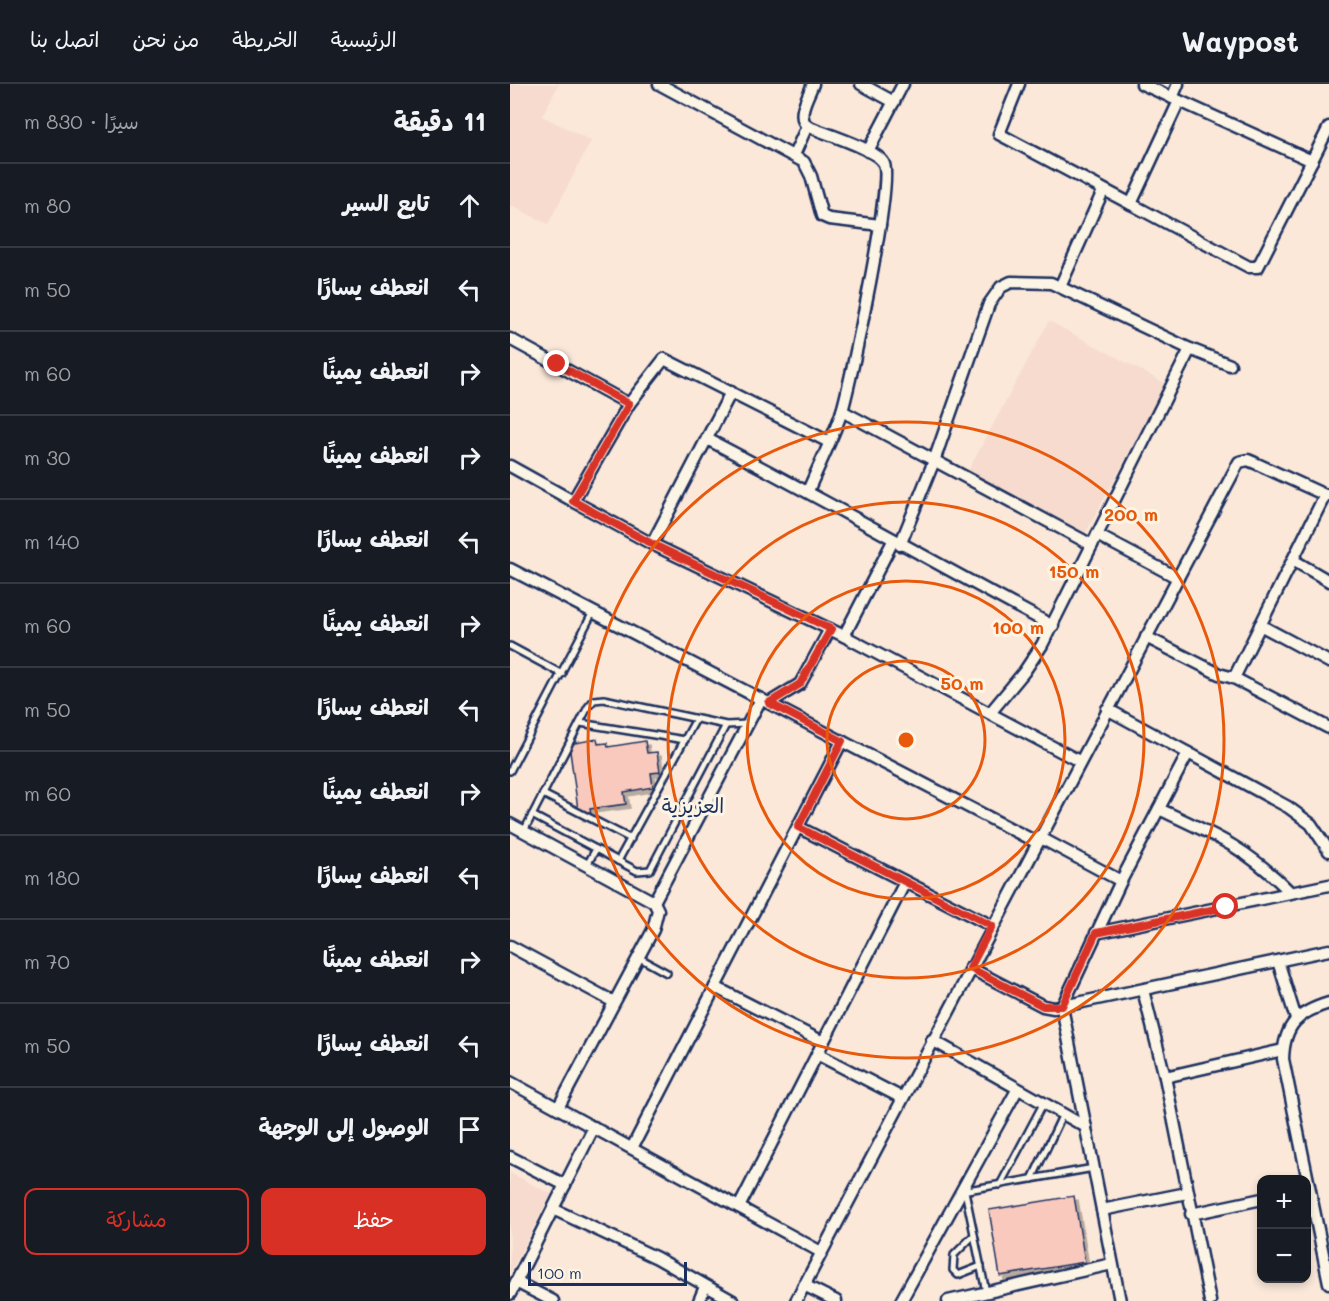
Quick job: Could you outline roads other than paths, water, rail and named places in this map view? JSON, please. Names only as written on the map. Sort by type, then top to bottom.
[{"type":"street","points":[[659,84],[794,154],[808,168],[822,216],[829,219],[880,225]]},
{"type":"street","points":[[808,491],[842,411],[880,225],[886,174],[884,164],[868,151],[807,126],[801,115],[813,84]]},
{"type":"street","points":[[861,84],[894,102]]},
{"type":"street","points":[[868,151],[903,84]]},
{"type":"street","points":[[1020,84],[999,134],[1249,267],[1258,267],[1329,127]]},
{"type":"street","points":[[1142,84],[1312,161]]},
{"type":"street","points":[[1131,204],[1175,100],[1178,84]]},
{"type":"street","points":[[794,154],[807,126]]},
{"type":"street","points":[[1060,287],[1103,191]]},
{"type":"street","points":[[844,636],[897,543],[934,461],[994,296],[1001,287],[1011,282],[1041,281],[1060,287],[1190,349],[1230,365]]},
{"type":"street","points":[[510,339],[629,404]]},
{"type":"street","points":[[990,712],[1033,660],[1053,626],[1190,349]]},
{"type":"street","points":[[573,501],[629,404],[664,359],[828,442]]},
{"type":"street","points":[[652,544],[731,392]]},
{"type":"street","points":[[842,411],[934,461],[1094,540],[1178,578]]},
{"type":"street","points":[[707,439],[808,491],[897,543],[1053,626]]},
{"type":"street","points":[[796,1301],[1079,761],[1239,462],[1248,460],[1327,495],[1234,678]]},
{"type":"street","points":[[510,466],[652,544],[831,629],[1079,761]]},
{"type":"street","points":[[1293,560],[1329,581]]},
{"type":"street","points":[[510,569],[842,741],[1121,881]]},
{"type":"street","points":[[1260,625],[1329,662]]},
{"type":"street","points":[[654,902],[748,724],[765,701],[800,684],[831,629]]},
{"type":"street","points":[[1146,637],[1219,674],[1234,678],[1329,728]]},
{"type":"street","points":[[1107,709],[1288,807],[1311,824],[1329,851]]},
{"type":"street","points":[[632,1148],[842,741]]},
{"type":"street","points":[[1120,1301],[1062,1006],[1121,881],[1188,753]]},
{"type":"street","points":[[1159,809],[1239,848],[1264,866],[1291,893]]},
{"type":"street","points":[[798,827],[992,926]]},
{"type":"street","points":[[514,828],[654,902],[658,910],[657,919],[638,957],[558,1108]]},
{"type":"street","points":[[739,1207],[905,882]]},
{"type":"street","points":[[1096,933],[1329,885]]},
{"type":"street","points":[[510,946],[614,1002]]},
{"type":"street","points":[[970,968],[1043,1006],[1062,1006],[1329,950]]},
{"type":"street","points":[[1278,961],[1296,1019]]},
{"type":"street","points":[[715,987],[824,1042]]},
{"type":"street","points":[[1143,990],[1165,1077],[1186,1193],[1210,1301]]},
{"type":"street","points":[[1305,1175],[1283,1050],[1296,1019],[1306,1010],[1329,1003]]},
{"type":"street","points":[[932,1041],[1086,1127]]},
{"type":"street","points":[[1165,1077],[1283,1050]]},
{"type":"street","points":[[817,1054],[902,1098]]},
{"type":"street","points":[[510,1082],[821,1252]]},
{"type":"street","points":[[901,1301],[1017,1090]]},
{"type":"street","points":[[510,1294],[594,1128]]},
{"type":"street","points":[[510,1156],[565,1185]]},
{"type":"street","points":[[1102,1210],[1186,1193]]},
{"type":"street","points":[[1311,1197],[1323,1226],[1329,1283]]},
{"type":"street","points":[[1191,1214],[1257,1200]]},
{"type":"street","points":[[553,1209],[657,1258],[733,1301]]},
{"type":"street","points":[[948,1301],[1112,1264]]},
{"type":"street","points":[[516,1282],[553,1301]]},
{"type":"street","points":[[804,1285],[836,1301]]},
{"type":"street","points":[[699,1301],[705,1287]]},
{"type":"lane","points":[[511,768],[593,612]]},
{"type":"lane","points":[[510,646],[562,674]]},
{"type":"lane","points":[[514,828],[532,815],[594,700],[604,699],[726,725],[748,724]]},
{"type":"lane","points":[[618,861],[696,719]]},
{"type":"lane","points":[[580,723],[685,740]]},
{"type":"lane","points":[[532,815],[637,871],[650,870],[726,725]]},
{"type":"lane","points":[[543,794],[631,839]]},
{"type":"lane","points":[[684,806],[700,814]]},
{"type":"lane","points":[[587,865],[596,849]]},
{"type":"lane","points":[[638,957],[667,973]]},
{"type":"lane","points":[[1000,1185],[1043,1104]]},
{"type":"lane","points":[[1032,1179],[1063,1114]]},
{"type":"lane","points":[[986,1293],[963,1191],[1094,1168]]},
{"type":"lane","points":[[974,1235],[954,1255],[953,1270],[958,1275],[981,1266]]},
{"type":"district","name":"العزيزية","points":[[693,806]]}]
